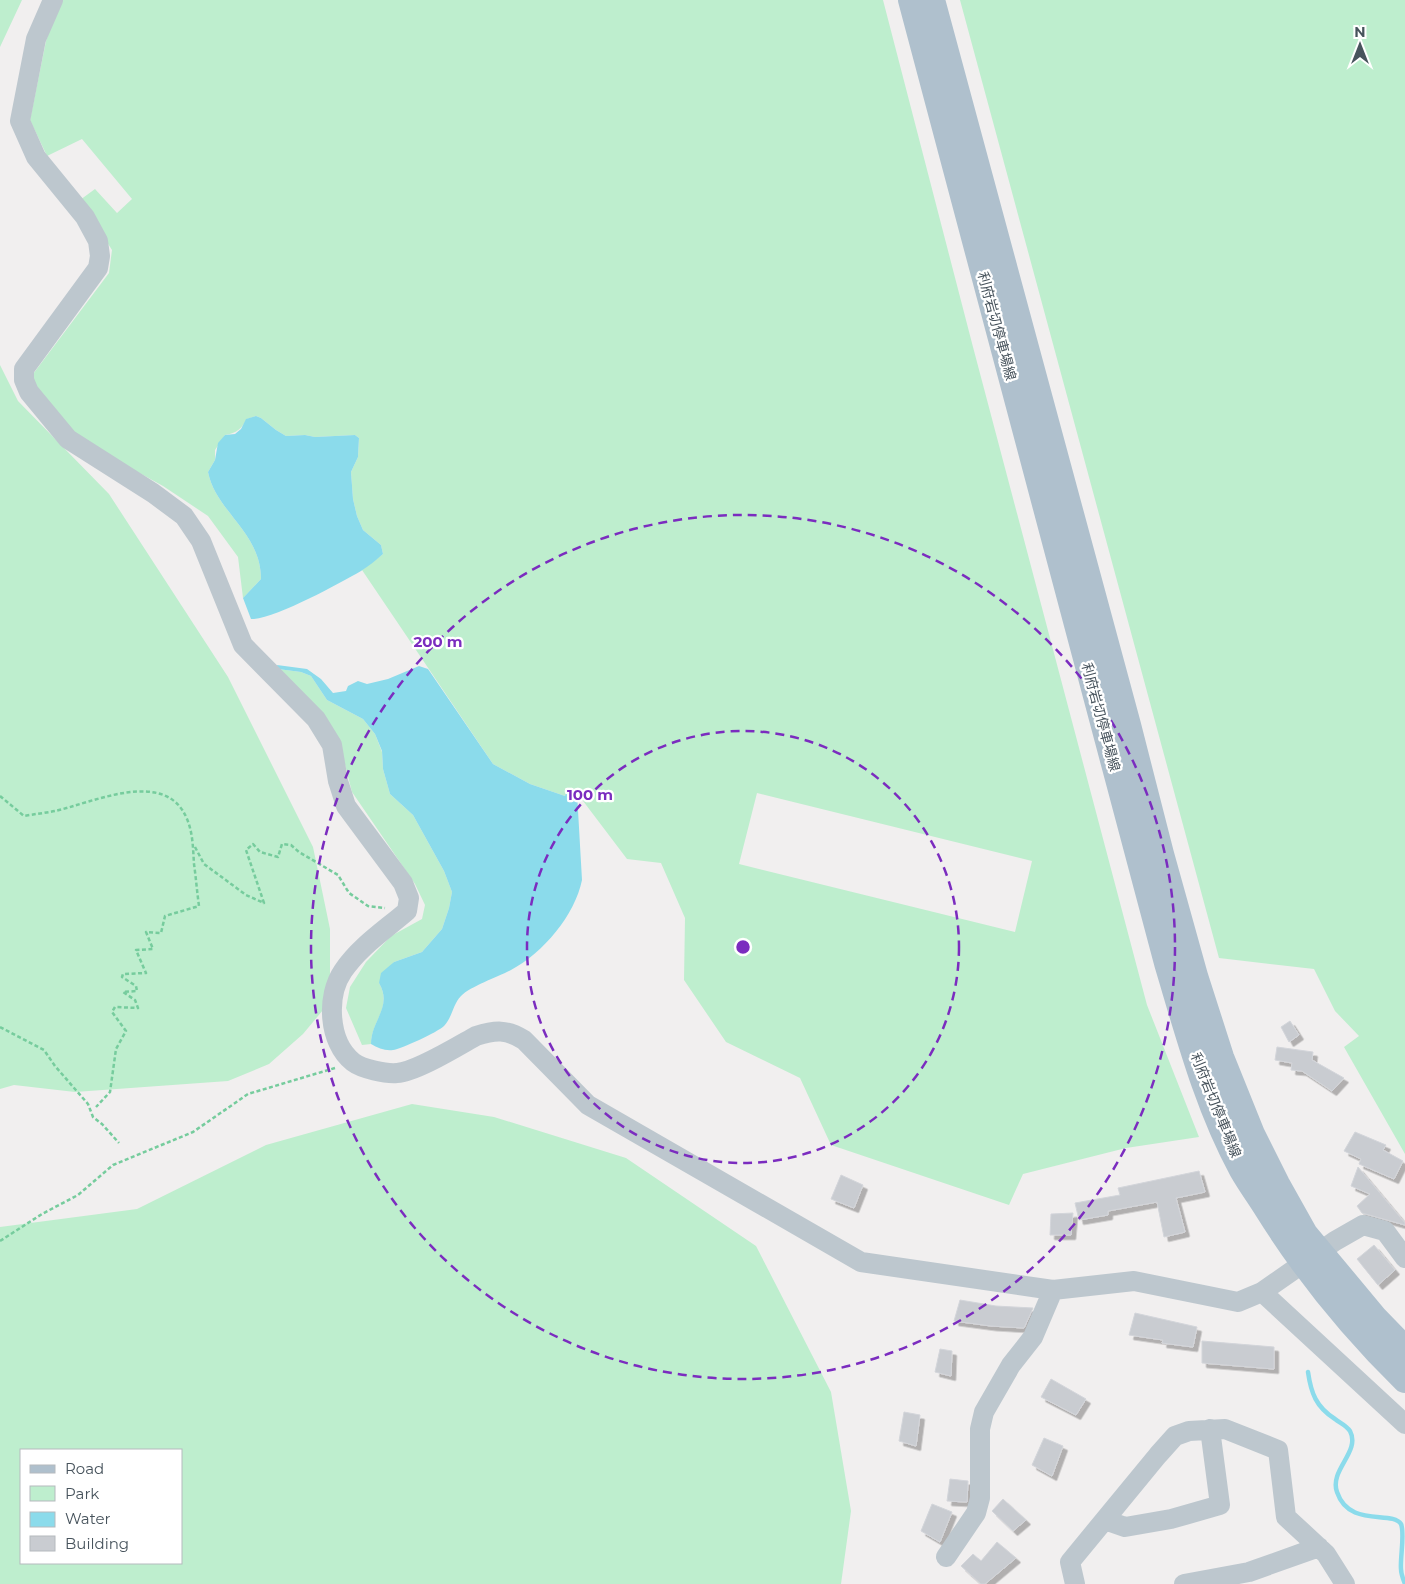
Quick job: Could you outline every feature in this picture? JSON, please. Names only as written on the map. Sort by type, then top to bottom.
[{"type":"main road","name":"利府岩切停車場線","points":[[911,0],[1162,944],[1196,1057],[1217,1115],[1242,1170],[1311,1258],[1405,1348]]},
{"type":"main road","name":"利府岩切停車場線","points":[[932,0],[1128,725],[1161,854],[1195,976],[1221,1057],[1252,1134],[1305,1234],[1318,1284],[1375,1350],[1405,1380]]},
{"type":"street","points":[[53,0],[36,40],[20,121],[36,157],[85,217],[98,241],[100,256],[98,268],[26,365],[23,374],[24,380],[29,392],[68,439],[153,493],[184,516],[201,541],[242,645],[316,719],[332,745],[338,781],[346,806],[403,883],[409,898],[407,911],[365,945],[342,972],[334,991],[331,1011],[334,1032],[342,1047],[354,1062],[377,1071],[398,1073],[414,1069],[487,1032],[512,1032],[524,1040],[588,1104],[860,1262],[1054,1290],[1134,1281],[1238,1302],[1262,1292],[1335,1241],[1363,1225],[1385,1231],[1405,1258]]},
{"type":"street","points":[[946,1557],[976,1513],[980,1498],[980,1429],[984,1412],[1011,1364],[1033,1337],[1054,1290]]},
{"type":"street","points":[[1262,1292],[1405,1424]]},
{"type":"street","points":[[1105,1520],[1125,1527],[1171,1519],[1220,1505],[1210,1429]]},
{"type":"street","points":[[1075,1584],[1070,1562],[1175,1436],[1189,1431],[1210,1429],[1225,1429],[1278,1450],[1286,1517],[1319,1546],[1345,1584]]},
{"type":"street","points":[[1184,1584],[1249,1572],[1319,1546]]},
{"type":"path","points":[[0,796],[24,816],[55,811],[90,800],[139,791],[154,792],[178,803],[188,819],[194,846],[199,906],[165,916],[162,933],[146,932],[153,949],[136,950],[146,973],[123,974],[122,977],[136,986],[136,991],[123,992],[135,1000],[138,1008],[115,1007],[112,1012],[126,1031],[116,1049],[110,1092],[96,1107]]},
{"type":"path","points":[[194,846],[204,864],[246,895],[264,903],[246,850],[252,844],[260,852],[278,856],[282,844],[292,845],[299,852],[338,876],[348,894],[368,906],[407,911]]},
{"type":"path","points":[[0,1027],[44,1050],[88,1104],[93,1117],[119,1143]]},
{"type":"path","points":[[0,1241],[42,1214],[78,1195],[112,1165],[193,1132],[248,1094],[354,1062]]},
{"type":"green space","points":[[0,0],[22,0],[0,47]]},
{"type":"green space","points":[[60,0],[883,0],[1147,1005],[1199,1137],[1126,1148],[1023,1174],[1009,1205],[831,1145],[800,1078],[726,1042],[684,980],[685,918],[661,863],[627,859],[577,793],[568,790],[565,796],[530,784],[493,764],[362,570],[383,554],[381,545],[363,530],[353,499],[351,472],[358,457],[359,438],[355,435],[286,436],[256,416],[247,419],[236,432],[225,435],[215,450],[215,460],[208,472],[220,499],[254,548],[259,563],[261,579],[243,598],[238,557],[208,516],[163,486],[76,438],[33,382],[33,374],[109,273],[112,250],[80,200],[95,189],[117,213],[132,199],[82,139],[47,156],[30,120],[46,41]],"holes":[[[757,793],[1032,861],[1015,932],[739,864]]]},
{"type":"green space","points":[[960,0],[1405,0],[1405,1154],[1344,1047],[1359,1036],[1335,1011],[1314,969],[1219,958]]},
{"type":"green space","points":[[0,365],[18,401],[109,494],[228,677],[313,847],[330,929],[330,983],[323,1010],[303,1034],[269,1064],[228,1081],[75,1092],[14,1085],[0,1089]]},
{"type":"green space","points":[[278,669],[301,672],[311,676],[327,700],[363,719],[375,734],[382,752],[383,769],[390,794],[413,815],[444,871],[452,892],[442,929],[422,952],[394,962],[379,983],[383,992],[383,1007],[374,1028],[371,1044],[362,1045],[346,1008],[350,987],[366,962],[391,936],[422,919],[425,905],[415,884],[352,792],[339,741]]},
{"type":"green space","points":[[412,1104],[494,1117],[626,1158],[756,1246],[831,1392],[851,1511],[841,1584],[0,1584],[0,1227],[137,1209],[266,1145]]},
{"type":"water","points":[[256,416],[286,436],[355,435],[359,438],[358,457],[351,472],[353,499],[363,530],[381,545],[383,554],[361,571],[306,600],[275,614],[251,619],[243,598],[261,579],[259,563],[254,548],[220,499],[208,472],[215,460],[218,443],[225,435],[235,434],[241,429],[246,419]]},
{"type":"water","points":[[277,665],[307,669],[321,679],[333,693],[346,691],[348,686],[358,681],[367,684],[388,679],[419,666],[428,669],[493,764],[530,784],[565,796],[568,789],[577,793],[582,880],[572,906],[556,932],[535,954],[523,963],[465,992],[456,1003],[449,1019],[440,1029],[397,1049],[384,1050],[371,1044],[374,1028],[383,1007],[383,992],[379,983],[381,973],[394,962],[422,952],[442,929],[452,892],[444,871],[413,815],[390,794],[383,769],[382,751],[375,734],[363,719],[327,700],[311,676],[301,672],[278,669]]},
{"type":"building","points":[[1290,1021],[1299,1035],[1289,1042],[1281,1027]]},
{"type":"building","points":[[1277,1047],[1313,1052],[1312,1060],[1344,1078],[1332,1091],[1302,1071],[1291,1070],[1292,1063],[1275,1060]]},
{"type":"building","points":[[1355,1132],[1386,1145],[1383,1150],[1403,1161],[1394,1179],[1359,1164],[1361,1159],[1344,1151]]},
{"type":"building","points":[[1358,1167],[1405,1225],[1362,1213],[1357,1206],[1370,1194],[1351,1186]]},
{"type":"building","points":[[1199,1171],[1205,1192],[1176,1198],[1185,1232],[1164,1237],[1157,1202],[1108,1211],[1108,1215],[1079,1220],[1075,1203],[1120,1195],[1118,1188]]},
{"type":"building","points":[[841,1175],[863,1185],[854,1208],[831,1199]]},
{"type":"building","points":[[1073,1213],[1071,1235],[1050,1235],[1051,1214]]},
{"type":"building","points":[[1374,1245],[1395,1270],[1378,1285],[1357,1259]]},
{"type":"building","points":[[960,1300],[996,1306],[1033,1308],[1024,1328],[991,1326],[954,1321]]},
{"type":"building","points":[[1135,1313],[1197,1327],[1193,1347],[1162,1343],[1163,1340],[1129,1335]]},
{"type":"building","points":[[1202,1341],[1274,1347],[1274,1369],[1202,1363]]},
{"type":"building","points":[[940,1349],[952,1351],[951,1376],[935,1372]]},
{"type":"building","points":[[1051,1379],[1086,1399],[1076,1415],[1041,1397]]},
{"type":"building","points":[[904,1412],[920,1415],[916,1446],[899,1441]]},
{"type":"building","points":[[1044,1438],[1063,1446],[1052,1476],[1032,1465]]},
{"type":"building","points":[[950,1479],[968,1481],[967,1502],[947,1501]]},
{"type":"building","points":[[1003,1499],[1026,1520],[1013,1531],[992,1511]]},
{"type":"building","points":[[932,1504],[952,1512],[940,1542],[921,1531]]},
{"type":"building","points":[[997,1542],[1016,1558],[985,1584],[981,1584],[961,1566],[973,1554],[981,1561]]},
{"type":"waterway","points":[[1308,1372],[1315,1399],[1323,1410],[1350,1431],[1352,1439],[1349,1454],[1337,1476],[1337,1492],[1343,1503],[1351,1510],[1360,1514],[1389,1518],[1401,1524],[1403,1533],[1401,1571],[1405,1584]]}]
